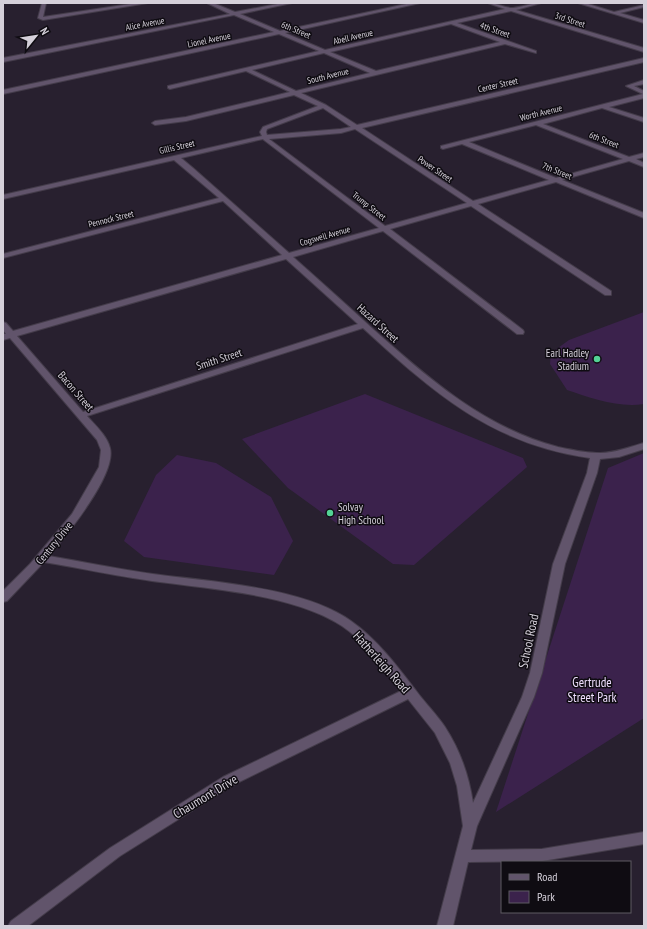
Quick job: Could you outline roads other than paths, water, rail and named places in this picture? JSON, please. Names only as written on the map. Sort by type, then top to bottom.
[{"type":"street","points":[[44,3],[40,17],[46,19],[146,3]]},
{"type":"street","name":"6th Street","points":[[209,3],[375,73]]},
{"type":"street","name":"Alice Avenue","points":[[3,60],[290,3]]},
{"type":"street","name":"Lionel Avenue","points":[[3,92],[418,3]]},
{"type":"street","name":"3rd Street","points":[[490,3],[644,50]]},
{"type":"street","name":"Abell Avenue","points":[[170,87],[540,3]]},
{"type":"street","points":[[580,3],[644,22]]},
{"type":"street","points":[[614,13],[644,6]]},
{"type":"street","name":"4th Street","points":[[452,23],[534,52]]},
{"type":"street","name":"South Avenue","points":[[155,123],[186,119],[505,42]]},
{"type":"street","name":"Center Street","points":[[356,127],[644,60]]},
{"type":"street","name":"Power Street","points":[[246,69],[324,106],[608,293]]},
{"type":"street","points":[[644,82],[629,86],[644,93]]},
{"type":"street","name":"Worth Avenue","points":[[443,147],[644,96]]},
{"type":"street","points":[[265,137],[263,132],[265,128],[271,124],[324,106]]},
{"type":"street","points":[[603,106],[644,120]]},
{"type":"street","name":"6th Street","points":[[536,123],[644,164]]},
{"type":"street","name":"Gillis Street","points":[[3,197],[265,137],[341,131],[356,127]]},
{"type":"street","name":"Trump Street","points":[[265,137],[520,332]]},
{"type":"street","name":"7th Street","points":[[463,142],[644,216]]},
{"type":"street","name":"Cogswell Avenue","points":[[7,336],[644,155]]},
{"type":"street","name":"Hazard Street","points":[[175,157],[192,169],[438,391],[487,423],[525,440],[549,448],[594,456],[612,455],[644,446]]},
{"type":"street","name":"Pennock Street","points":[[3,256],[224,199]]},
{"type":"street","name":"Bacon Street","points":[[3,325],[7,336],[82,415],[102,439],[106,450],[104,467],[97,481]]},
{"type":"street","name":"Smith Street","points":[[82,415],[364,325]]},
{"type":"street","name":"School Road","points":[[470,826],[528,697],[536,673],[559,564],[592,473],[594,456]]},
{"type":"street","name":"Century Drive","points":[[3,598],[42,558],[76,516],[97,481]]},
{"type":"street","name":"Hatherleigh Road","points":[[42,558],[148,577],[248,591],[302,602],[322,610],[352,628],[380,655],[440,730],[457,763],[464,786],[470,826],[445,926]]},
{"type":"street","name":"Chaumont Drive","points":[[16,926],[115,852],[228,781],[410,692]]},
{"type":"street","points":[[462,856],[542,855],[644,838]]},
{"type":"place","name":"Earl Hadley Stadium","points":[[597,359]]},
{"type":"place","name":"Solvay High School","points":[[330,513]]},
{"type":"park label","name":"Gertrude Street Park","points":[[592,690]]}]
